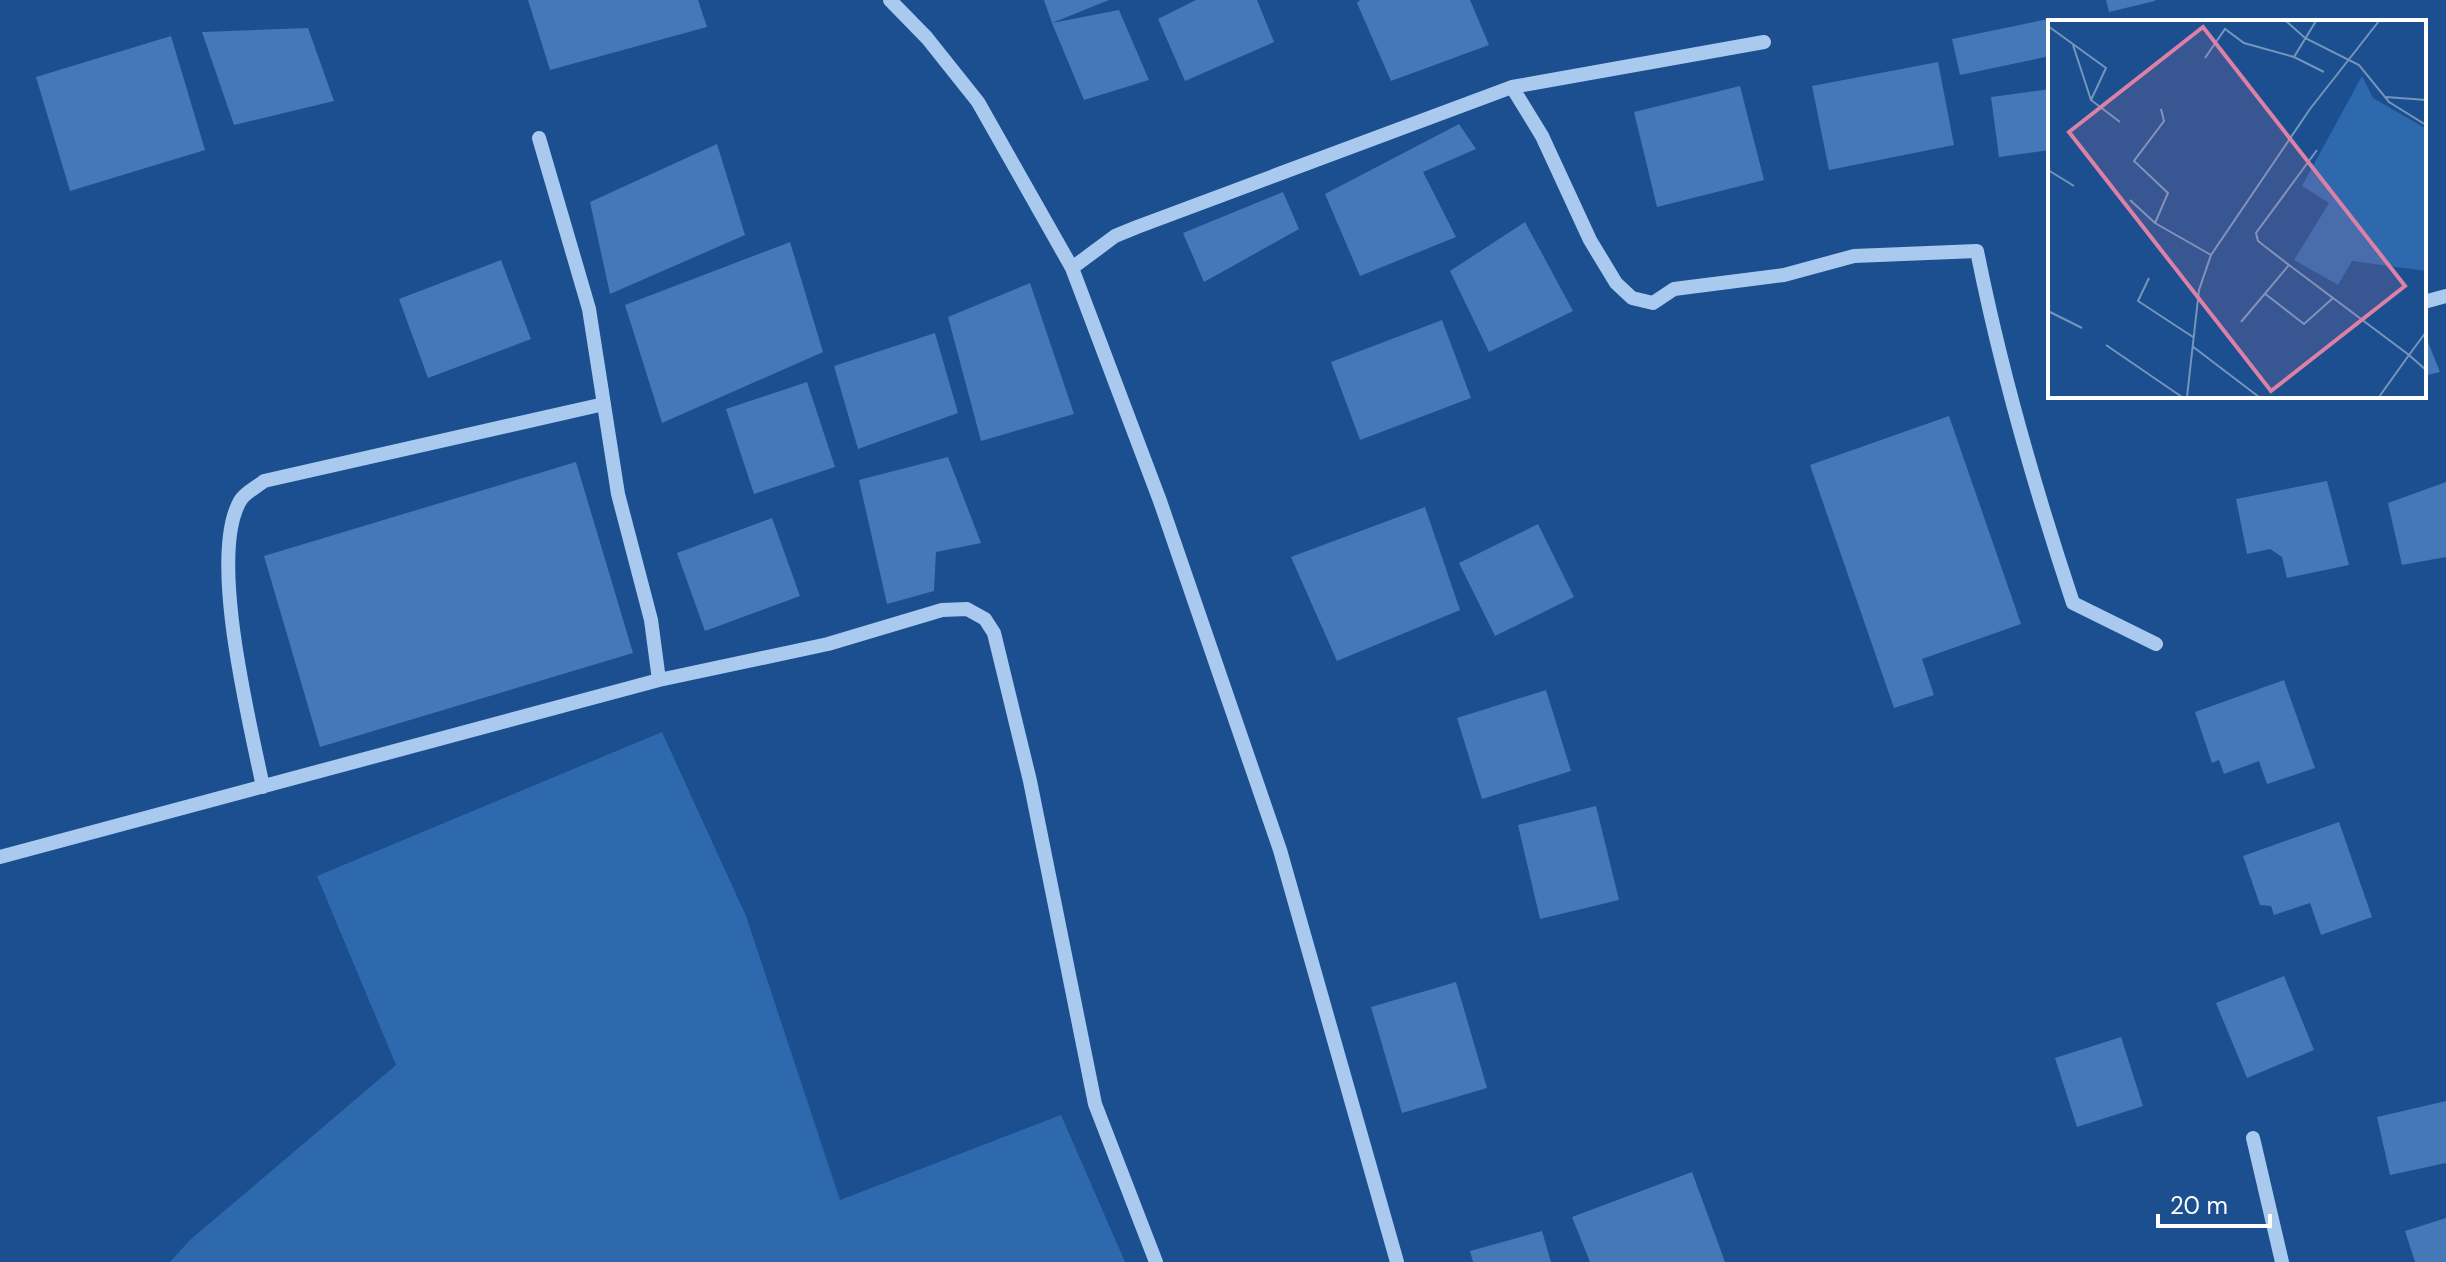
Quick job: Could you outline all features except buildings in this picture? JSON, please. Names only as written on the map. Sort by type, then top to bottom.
[{"type":"street","points":[[890,0],[927,38],[978,102],[1072,268],[1160,501],[1280,850],[1397,1262]]},
{"type":"street","points":[[1072,268],[1115,236],[1512,87],[1764,42]]},
{"type":"street","points":[[1512,87],[1564,179],[1590,240],[1616,283],[1632,298],[1653,303],[1674,289],[1784,275],[1854,256],[1977,251],[1998,355],[2029,471],[2073,603],[2156,644]]},
{"type":"street","points":[[539,138],[589,309],[618,494],[651,620],[659,680]]},
{"type":"street","points":[[2426,301],[2446,296]]},
{"type":"street","points":[[263,787],[234,645],[228,549],[240,499],[264,481],[604,404]]},
{"type":"street","points":[[0,857],[659,680],[828,644],[942,610],[967,609],[985,619],[994,633],[1030,781],[1095,1104],[1156,1262]]},
{"type":"street","points":[[2253,1138],[2282,1262]]},
{"type":"shaded area","points":[[662,732],[746,916],[840,1200],[1061,1115],[1125,1262],[170,1262],[190,1240],[396,1065],[317,876]]}]
